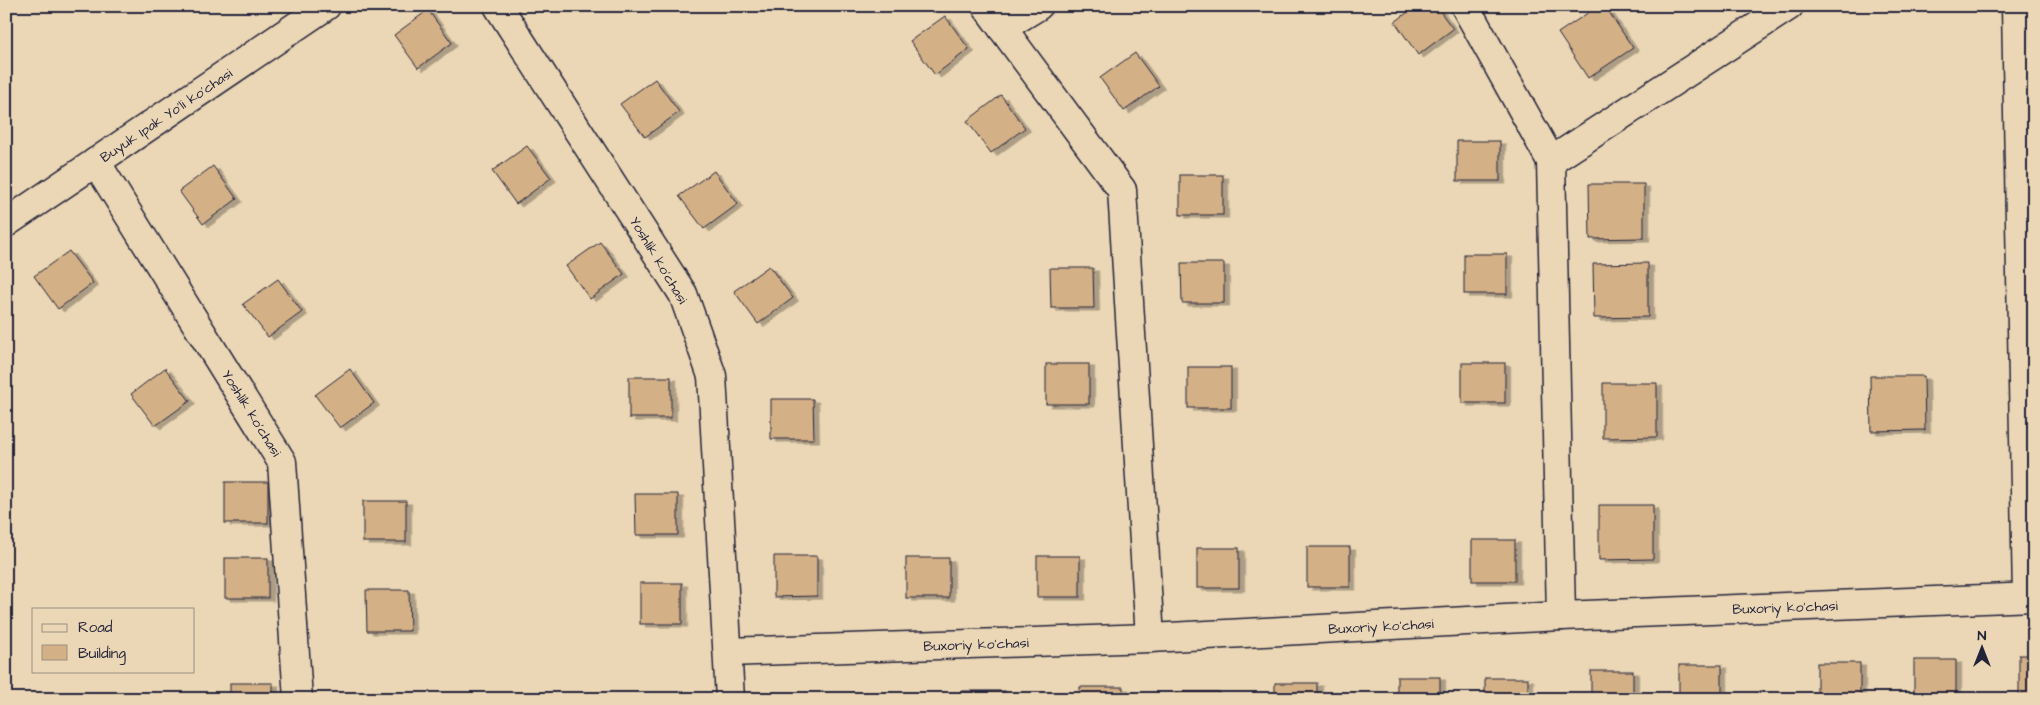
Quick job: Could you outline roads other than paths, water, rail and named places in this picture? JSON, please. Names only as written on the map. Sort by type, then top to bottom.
[{"type":"street","name":"Buyuk Ipak Yo'li ko'chasi","points":[[6,223],[326,6]]},
{"type":"street","name":"Yoshlik ko'chasi","points":[[498,6],[683,294],[712,376],[730,699]]},
{"type":"street","points":[[986,6],[1122,190],[1150,638]]},
{"type":"street","points":[[1002,28],[1038,6]]},
{"type":"street","points":[[1465,6],[1551,161],[1561,616]]},
{"type":"street","points":[[1551,161],[1789,6]]},
{"type":"street","points":[[2016,6],[2030,597]]},
{"type":"street","name":"Yoshlik ko'chasi","points":[[96,162],[282,462],[298,699]]},
{"type":"street","name":"Buxoriy ko'chasi","points":[[728,652],[1150,638],[1561,616],[2030,597]]}]
